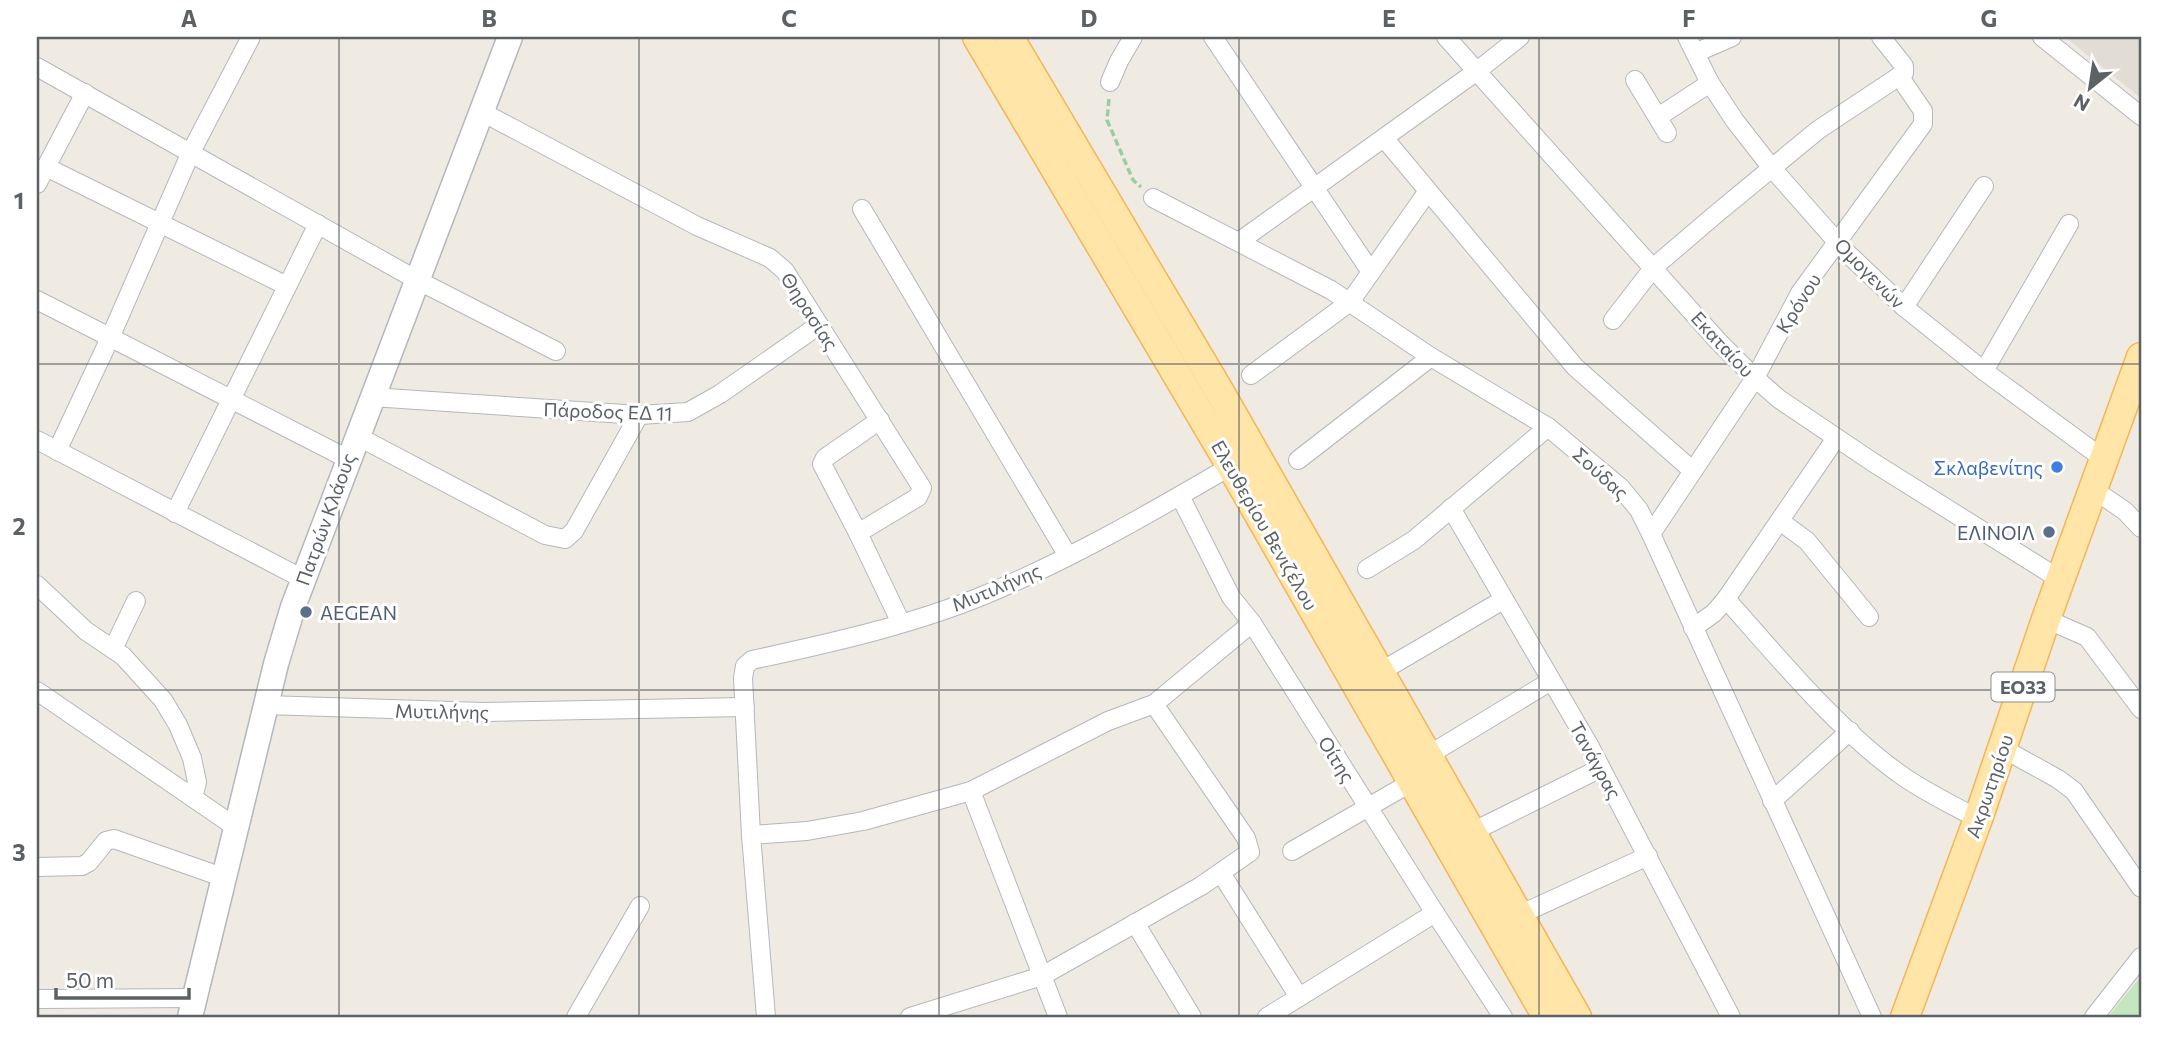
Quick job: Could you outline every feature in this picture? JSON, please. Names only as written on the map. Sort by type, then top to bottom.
[{"type":"main road","name":"Πατρών Κλάους","points":[[193,1008],[284,637],[348,459],[509,37]]},
{"type":"main road","name":"Ελευθερίου Βενιζέλου","points":[[977,37],[1231,466],[1547,1017]]},
{"type":"main road","name":"Ελευθερίου Βενιζέλου","points":[[1009,37],[1207,370],[1577,1017]]},
{"type":"main road","name":"Ακρωτηρίου","points":[[1905,1017],[2105,460],[2134,404],[2141,357]]},
{"type":"street","points":[[57,451],[110,338],[191,152],[251,37]]},
{"type":"street","points":[[1110,82],[1133,37]]},
{"type":"street","points":[[1213,37],[1371,272]]},
{"type":"street","name":"Εκαταίου","points":[[1446,37],[1718,341],[1755,378],[1836,438],[2061,580]]},
{"type":"street","points":[[1240,242],[1520,37]]},
{"type":"street","points":[[1691,45],[1732,37]]},
{"type":"street","name":"Κρόνου","points":[[1651,534],[1755,378],[1800,293],[1923,124],[1923,111],[1881,37]]},
{"type":"street","points":[[2042,37],[2141,116]]},
{"type":"street","name":"Ομογενών","points":[[1691,45],[1710,83],[1735,121],[1771,167],[1838,242],[1905,307],[1984,371],[2105,460]]},
{"type":"street","points":[[37,67],[417,280],[556,351]]},
{"type":"street","points":[[1613,320],[1654,267],[1771,167],[1902,71]]},
{"type":"street","points":[[1636,80],[1663,125],[1710,83]]},
{"type":"street","points":[[37,184],[85,93]]},
{"type":"street","name":"Θηρασίας","points":[[482,112],[697,226],[770,258],[785,271],[922,488],[921,493],[858,533]]},
{"type":"street","points":[[1384,138],[1575,367],[1693,471]]},
{"type":"street","points":[[46,167],[287,286]]},
{"type":"street","points":[[1905,307],[1984,186]]},
{"type":"street","points":[[1251,375],[1349,302],[1428,191]]},
{"type":"street","name":"Σούδας","points":[[1153,198],[1314,281],[1349,302],[1431,357],[1548,427],[1621,488],[1639,510],[1651,534],[1872,1017]]},
{"type":"street","points":[[862,209],[1068,556]]},
{"type":"street","points":[[175,513],[318,224]]},
{"type":"street","points":[[1984,371],[2069,224]]},
{"type":"street","points":[[37,300],[348,459]]},
{"type":"street","name":"Πάροδος ΕΔ 11","points":[[372,397],[639,415],[678,414],[696,409],[819,326]]},
{"type":"street","points":[[1298,460],[1431,357]]},
{"type":"street","points":[[357,436],[545,535],[565,539],[574,531],[639,415]]},
{"type":"street","points":[[880,420],[825,458],[822,464],[901,623]]},
{"type":"street","points":[[1367,569],[1414,540],[1548,427]]},
{"type":"street","points":[[1693,628],[1714,613],[1727,599],[1836,438]]},
{"type":"street","points":[[37,440],[303,579]]},
{"type":"street","name":"Μυτιλήνης","points":[[266,705],[470,712],[745,707],[743,678],[745,666],[752,660],[828,644],[986,594],[1068,556],[1231,466]]},
{"type":"street","points":[[2094,490],[2124,511],[2141,528]]},
{"type":"street","name":"Οίτης","points":[[1180,496],[1231,597],[1252,623],[1503,1017]]},
{"type":"street","name":"Τανάγρας","points":[[1451,508],[1601,768],[1731,1017]]},
{"type":"street","points":[[1780,521],[1807,541],[1869,617]]},
{"type":"street","points":[[37,585],[77,623],[130,663],[157,692],[178,725],[196,774],[197,785],[192,798]]},
{"type":"street","points":[[1727,599],[1850,731],[1902,776],[1978,819]]},
{"type":"street","points":[[1380,672],[1503,600]]},
{"type":"street","points":[[113,649],[136,601]]},
{"type":"street","points":[[2046,620],[2087,637],[2141,709]]},
{"type":"street","points":[[751,835],[807,831],[863,821],[971,791],[1102,724],[1154,704],[1252,623]]},
{"type":"street","points":[[1427,756],[1551,681]]},
{"type":"street","points":[[37,691],[237,828]]},
{"type":"street","points":[[910,1017],[1042,976],[1221,873],[1250,852],[1246,838],[1154,704]]},
{"type":"street","points":[[745,707],[751,835],[766,1017]]},
{"type":"street","points":[[1772,801],[1850,731]]},
{"type":"street","points":[[2002,748],[2074,791],[2141,888]]},
{"type":"street","points":[[1472,832],[1601,768]]},
{"type":"street","points":[[1292,851],[1412,782]]},
{"type":"street","points":[[971,791],[1058,1017]]},
{"type":"street","points":[[37,867],[82,866],[89,862],[106,841],[114,839],[225,878]]},
{"type":"street","points":[[1519,915],[1648,856]]},
{"type":"street","points":[[1221,873],[1300,997]]},
{"type":"street","points":[[576,1017],[640,906]]},
{"type":"street","points":[[1267,1017],[1435,913]]},
{"type":"street","points":[[1135,923],[1192,1017]]},
{"type":"street","points":[[2094,1017],[2141,957]]},
{"type":"street","points":[[37,999],[193,1008]]},
{"type":"path","points":[[1110,82],[1107,120],[1133,180],[1153,198]]},
{"type":"shaded area","points":[[2065,37],[2141,37],[2141,98]]},
{"type":"green space","points":[[2141,976],[2141,1017],[2108,1017],[2112,1012]]},
{"type":"place","name":"Σκλαβενίτης","points":[[2057,467]]},
{"type":"place","name":"ΕΛΙΝΟΙΛ","points":[[2049,532]]},
{"type":"place","name":"AEGEAN","points":[[306,612]]}]
